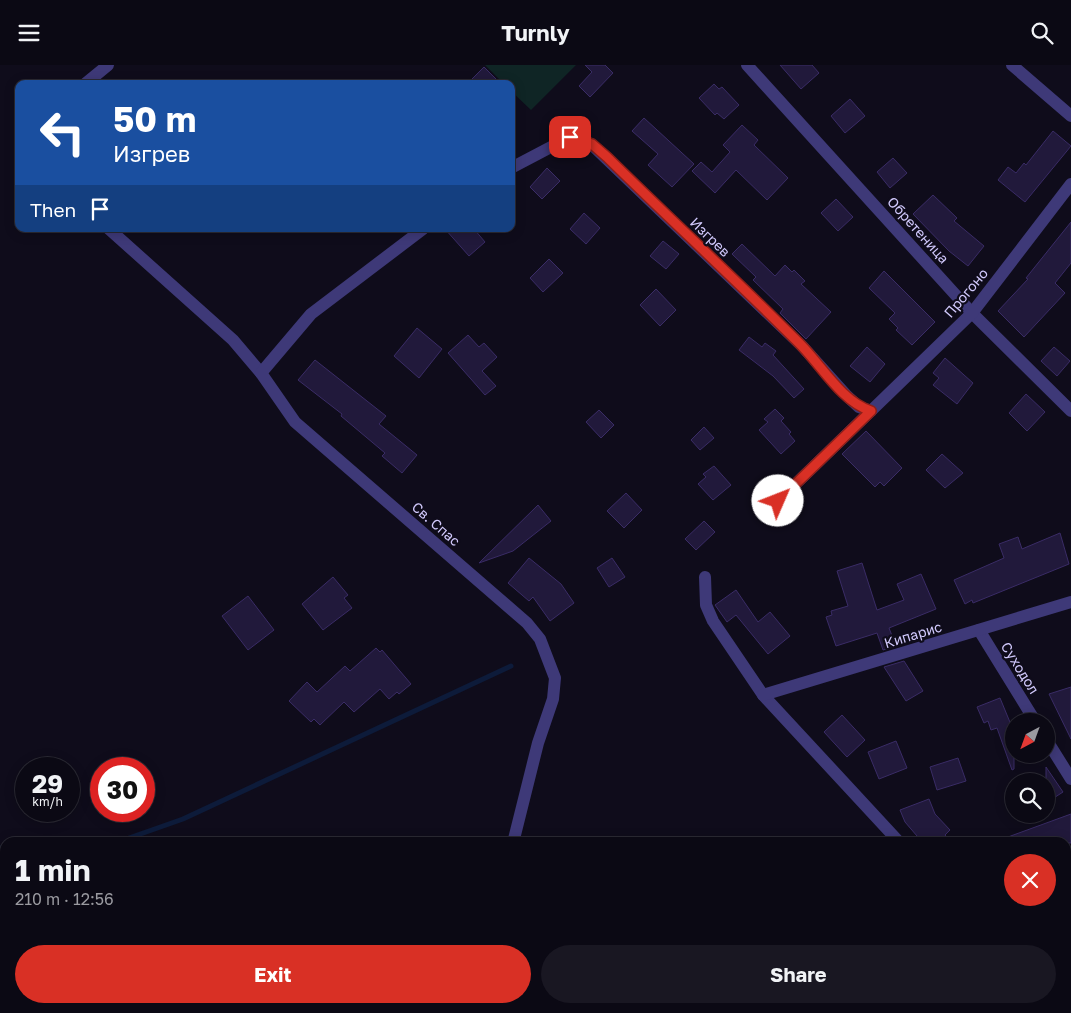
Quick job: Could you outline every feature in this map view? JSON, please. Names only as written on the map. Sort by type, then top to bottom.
[{"type":"street","points":[[91,80],[108,65]]},
{"type":"street","name":"Обретеница","points":[[747,65],[788,107],[972,313],[1071,411]]},
{"type":"street","points":[[1012,65],[1071,116]]},
{"type":"street","points":[[515,166],[570,137]]},
{"type":"street","name":"Изгрев","points":[[570,137],[592,144],[607,157],[802,346],[847,396],[859,407],[871,411]]},
{"type":"street","name":"Прогоно","points":[[778,501],[972,313],[1071,184]]},
{"type":"street","name":"Св. Спас","points":[[113,232],[134,249],[233,340],[261,373],[295,421],[527,623],[540,639],[555,678],[553,699],[538,743],[514,837]]},
{"type":"street","points":[[261,373],[311,313],[419,232]]},
{"type":"street","points":[[705,577],[706,605],[713,621],[763,695],[894,837]]},
{"type":"street","name":"Кипарис","points":[[763,695],[1071,602]]},
{"type":"street","name":"Суходол","points":[[979,631],[1030,713]]},
{"type":"street","points":[[1055,753],[1071,779]]},
{"type":"lane","points":[[555,122],[570,137]]},
{"type":"green space","points":[[485,65],[576,65],[531,110],[515,95],[515,80],[500,80]]},
{"type":"building","points":[[585,65],[605,65],[613,73],[590,97],[579,86],[592,72]]},
{"type":"building","points":[[780,65],[812,65],[819,73],[801,89]]},
{"type":"building","points":[[484,67],[497,80],[471,80]]},
{"type":"building","points":[[714,84],[719,89],[722,87],[739,105],[724,119],[717,113],[715,115],[699,98]]},
{"type":"building","points":[[850,99],[865,116],[845,133],[831,116]]},
{"type":"building","points":[[644,118],[694,164],[672,187],[648,165],[658,154],[632,131]]},
{"type":"building","points":[[742,125],[758,140],[754,145],[788,178],[767,200],[736,170],[715,193],[692,171],[701,162],[712,172],[730,152],[723,145]]},
{"type":"building","points":[[1053,131],[1071,146],[1025,202],[998,180],[1008,167],[1016,173],[1024,163],[1026,165]]},
{"type":"building","points":[[893,158],[907,173],[890,188],[877,172]]},
{"type":"building","points":[[547,168],[560,181],[542,199],[530,187]]},
{"type":"building","points":[[933,195],[957,218],[954,221],[984,246],[968,266],[949,251],[913,214]]},
{"type":"building","points":[[836,199],[853,217],[838,231],[821,213]]},
{"type":"building","points":[[584,213],[600,228],[586,244],[570,229]]},
{"type":"building","points":[[1071,222],[1071,263],[1055,283],[1065,293],[1024,337],[998,311],[1028,279],[1026,278]]},
{"type":"building","points":[[448,232],[477,232],[485,242],[469,256]]},
{"type":"building","points":[[663,241],[679,254],[666,269],[650,256]]},
{"type":"building","points":[[742,244],[775,276],[785,265],[792,272],[794,270],[805,281],[801,284],[831,312],[806,339],[780,313],[783,309],[753,280],[756,277],[732,254]]},
{"type":"building","points":[[549,259],[563,273],[543,292],[530,278]]},
{"type":"building","points":[[884,271],[935,322],[912,345],[896,330],[898,328],[889,319],[895,313],[869,288]]},
{"type":"building","points":[[656,289],[676,310],[660,326],[640,305]]},
{"type":"building","points":[[417,328],[442,349],[419,378],[394,356]]},
{"type":"building","points":[[468,335],[479,347],[484,343],[497,357],[482,371],[496,386],[485,395],[448,353]]},
{"type":"building","points":[[749,337],[762,347],[765,343],[776,351],[773,355],[804,389],[794,398],[773,376],[739,350]]},
{"type":"building","points":[[867,347],[885,364],[870,382],[850,366]]},
{"type":"building","points":[[1054,347],[1070,361],[1057,376],[1041,361]]},
{"type":"building","points":[[945,358],[973,383],[957,404],[933,385],[939,378],[933,373]]},
{"type":"building","points":[[315,360],[386,416],[379,424],[417,455],[402,473],[382,456],[385,453],[341,416],[342,414],[298,380]]},
{"type":"building","points":[[1026,394],[1045,412],[1027,431],[1009,413]]},
{"type":"building","points":[[775,409],[784,418],[781,421],[791,432],[789,434],[795,441],[781,454],[759,430],[768,422],[764,419]]},
{"type":"building","points":[[599,410],[614,425],[601,438],[586,422]]},
{"type":"building","points":[[704,427],[714,438],[700,450],[691,440]]},
{"type":"building","points":[[866,431],[902,468],[884,486],[880,482],[875,487],[842,454]]},
{"type":"building","points":[[942,454],[963,473],[945,488],[926,470]]},
{"type":"building","points":[[714,466],[731,485],[713,500],[698,484],[706,477],[703,474]]},
{"type":"building","points":[[626,493],[642,510],[624,528],[607,511]]},
{"type":"building","points":[[538,505],[551,521],[513,551],[479,563]]},
{"type":"building","points":[[704,521],[715,532],[696,550],[685,539]]},
{"type":"building","points":[[1060,533],[1069,564],[973,603],[972,600],[965,604],[954,580],[1004,558],[999,544],[1018,537],[1022,549]]},
{"type":"building","points":[[529,558],[561,584],[574,603],[550,621],[533,597],[529,601],[508,583]]},
{"type":"building","points":[[612,558],[625,577],[609,587],[597,568]]},
{"type":"building","points":[[862,563],[877,610],[904,600],[897,584],[921,574],[936,609],[889,628],[896,646],[883,650],[877,633],[836,646],[826,617],[832,615],[831,611],[848,606],[837,571]]},
{"type":"building","points":[[333,577],[348,595],[344,598],[352,608],[323,630],[302,604]]},
{"type":"building","points":[[736,590],[758,622],[770,612],[790,636],[768,654],[736,615],[727,622],[715,605]]},
{"type":"building","points":[[248,596],[274,630],[248,650],[222,616]]},
{"type":"building","points":[[376,648],[380,652],[382,650],[411,684],[399,694],[397,692],[389,699],[380,689],[354,712],[344,702],[320,725],[314,719],[311,722],[289,701],[307,682],[317,692],[345,666],[350,671]]},
{"type":"building","points":[[904,661],[923,691],[906,701],[884,667]]},
{"type":"building","points":[[1071,687],[1071,739],[1049,694]]},
{"type":"building","points":[[1000,698],[1006,713],[1005,750],[997,728],[991,730],[988,721],[984,723],[977,707]]},
{"type":"building","points":[[842,715],[865,740],[847,757],[824,732]]},
{"type":"building","points":[[896,741],[907,768],[879,779],[868,752]]},
{"type":"building","points":[[958,758],[966,781],[937,790],[930,767]]},
{"type":"building","points":[[1010,763],[1014,763],[1014,769],[1012,770]]},
{"type":"building","points":[[1055,780],[1063,792],[1055,797]]},
{"type":"building","points":[[929,799],[935,814],[950,830],[945,835],[947,837],[918,837],[905,822],[900,810]]},
{"type":"building","points":[[1071,814],[1071,837],[1008,837],[1046,823],[1055,823],[1055,820]]},
{"type":"waterway","points":[[132,837],[183,819],[511,666]]},
{"type":"route","points":[[570,137],[592,144],[607,157],[802,346],[847,396],[859,407],[871,411],[778,501]]}]
